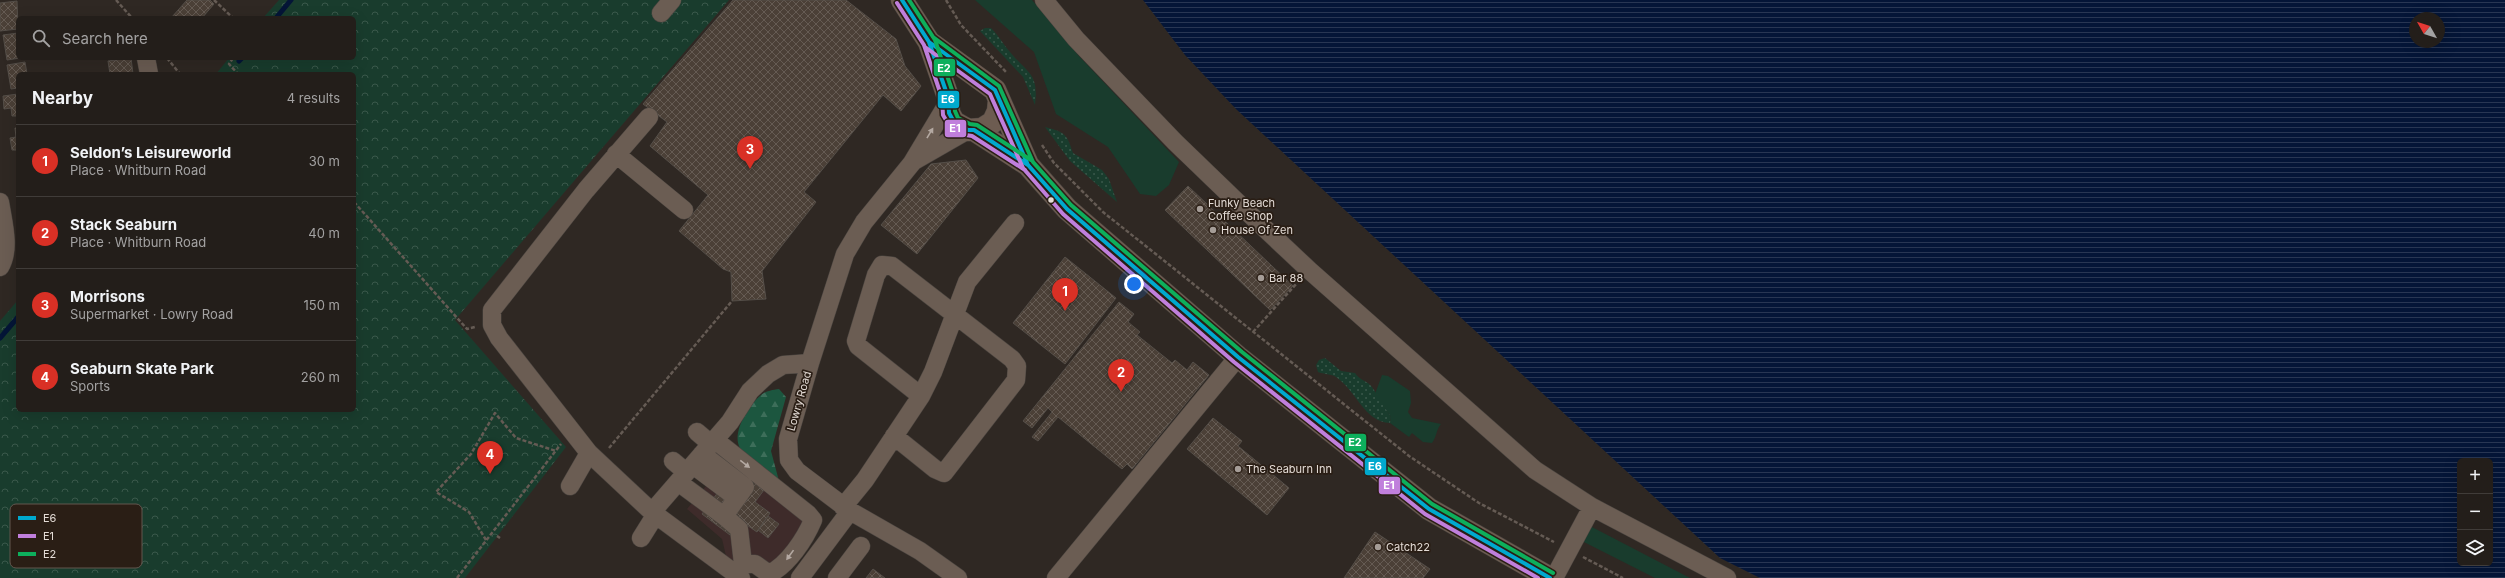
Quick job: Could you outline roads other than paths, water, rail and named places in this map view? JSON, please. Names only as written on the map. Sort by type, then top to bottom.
[{"type":"main road","points":[[902,0],[929,42],[948,100],[949,113],[954,122],[971,130],[1028,165],[1067,209],[1238,356],[1429,508],[1550,578]]},
{"type":"main road","points":[[929,42],[995,90],[1028,165]]},
{"type":"main road","points":[[948,100],[957,84],[970,79],[986,82]]},
{"type":"main road","points":[[971,130],[982,129],[993,122],[998,111],[999,100]]},
{"type":"street","points":[[1044,0],[1076,40],[1175,142],[1309,270],[1535,470],[1592,507],[1727,578]]},
{"type":"street","points":[[146,60],[149,72]]},
{"type":"street","name":"Lowry Road","points":[[948,100],[912,163],[864,222],[845,254],[810,363],[788,439],[789,460],[798,471],[846,509],[920,551],[958,578]]},
{"type":"street","points":[[649,117],[586,190],[492,310],[492,325],[499,338],[571,431],[594,458],[654,513],[740,572]]},
{"type":"street","name":"Lowry Road","points":[[912,163],[971,130]]},
{"type":"street","points":[[616,154],[684,210]]},
{"type":"street","points":[[0,202],[12,242],[5,260],[0,267]]},
{"type":"street","points":[[800,578],[920,396],[933,372],[967,282],[1015,223]]},
{"type":"street","points":[[894,436],[935,470],[944,473],[1016,380],[1017,366],[1012,359],[892,266],[882,265],[878,270],[856,341],[858,346],[920,396]]},
{"type":"street","points":[[1056,578],[1238,356]]},
{"type":"street","points":[[641,538],[654,513],[693,462],[732,405],[768,374],[783,365],[810,363]]},
{"type":"street","points":[[697,432],[693,462],[730,508],[739,529],[740,572]]},
{"type":"street","points":[[570,486],[594,458]]},
{"type":"street","points":[[693,462],[745,487],[730,508]]},
{"type":"street","points":[[693,462],[808,514],[812,520],[809,529],[780,569],[769,574],[755,564],[740,572]]},
{"type":"street","points":[[1554,578],[1592,507]]},
{"type":"street","points":[[837,578],[861,546]]},
{"type":"water","points":[[1143,0],[2505,0],[2505,578],[1760,578],[1720,558],[1236,109],[1185,55]]},
{"type":"waterway","points":[[278,16],[291,0]]},
{"type":"waterway","points":[[0,338],[16,319]]},
{"type":"place","name":"Morrisons","points":[[750,169]]},
{"type":"place","name":"Funky Beach Coffee Shop","points":[[1200,209]]},
{"type":"place","name":"House Of Zen","points":[[1213,230]]},
{"type":"place","name":"Bar 88","points":[[1261,278]]},
{"type":"place","name":"Seldon’s Leisureworld","points":[[1065,311]]},
{"type":"place","name":"Stack Seaburn","points":[[1121,392]]},
{"type":"place","name":"The Seaburn Inn","points":[[1238,469]]},
{"type":"place","name":"Seaburn Skate Park","points":[[490,474]]},
{"type":"place","name":"Catch22","points":[[1378,547]]}]
